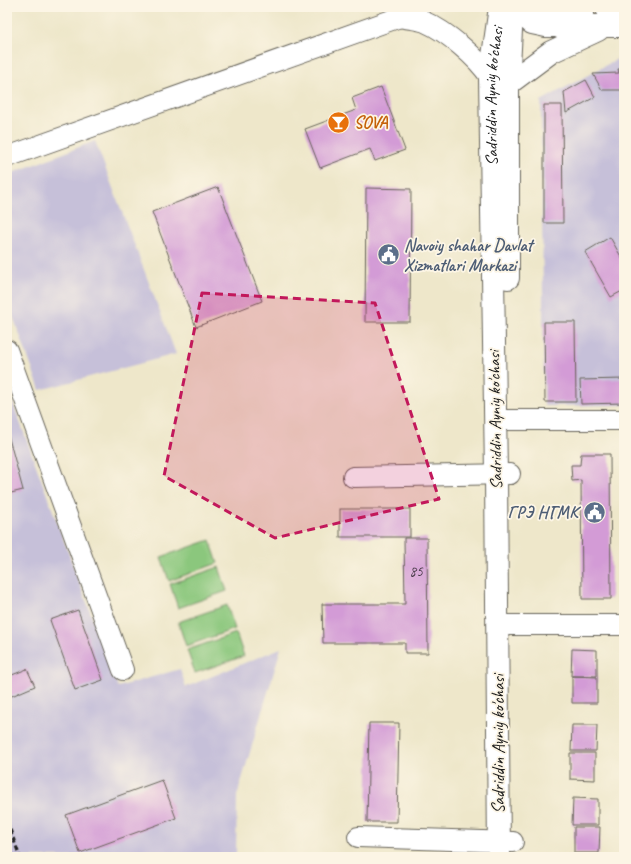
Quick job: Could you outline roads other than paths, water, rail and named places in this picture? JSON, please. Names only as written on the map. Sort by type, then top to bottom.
[{"type":"main road","name":"Sadriddin Ayniy ko'chasi","points":[[500,7],[501,420],[503,474],[503,625],[506,849]]},
{"type":"main road","name":"Sadriddin Ayniy ko'chasi","points":[[499,80],[513,7]]},
{"type":"main road","points":[[513,7],[532,23],[546,26],[615,17]]},
{"type":"main road","points":[[537,7],[559,13],[615,17]]},
{"type":"main road","points":[[499,80],[615,17]]},
{"type":"street","points":[[7,157],[418,7]]},
{"type":"street","points":[[405,12],[425,22],[445,35],[499,80]]},
{"type":"street","points":[[7,350],[123,670]]},
{"type":"street","points":[[501,420],[623,420]]},
{"type":"street","points":[[353,477],[503,474]]},
{"type":"street","points":[[503,625],[624,625]]},
{"type":"street","points":[[358,837],[506,849]]},
{"type":"railway","points":[[7,821],[20,857]]},
{"type":"place","name":"SOVA","points":[[339,122]]},
{"type":"place","name":"Navoiy shahar Davlat Xizmatlari Markazi","points":[[388,255]]},
{"type":"place","name":"ГРЭ НГМК","points":[[594,512]]}]
